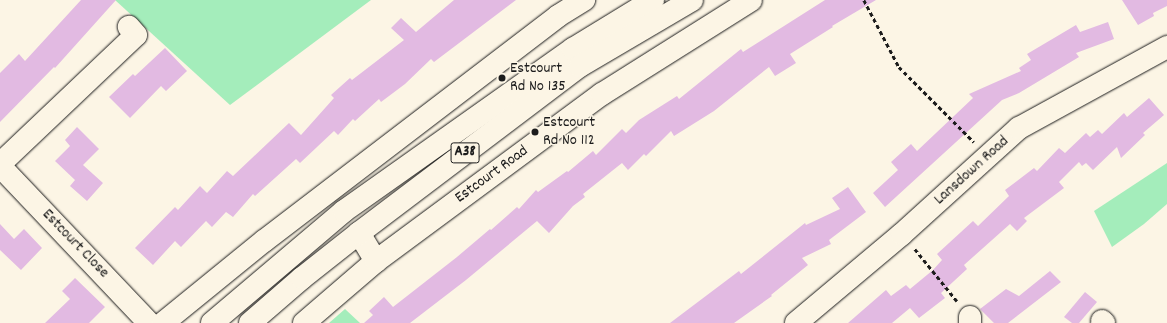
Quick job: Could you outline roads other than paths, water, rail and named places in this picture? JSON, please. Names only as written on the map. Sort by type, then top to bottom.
[{"type":"street","points":[[163,323],[264,241],[558,16],[584,0]]},
{"type":"street","name":"A38","points":[[212,323],[344,211],[573,49],[653,0]]},
{"type":"street","name":"Estcourt Road","points":[[250,323],[302,278],[359,233],[580,66],[692,0]]},
{"type":"street","name":"Estcourt Road","points":[[304,323],[376,261],[602,94],[751,0]]},
{"type":"street","name":"Estcourt Close","points":[[136,34],[0,165],[149,323]]},
{"type":"street","name":"Lansdown Road","points":[[796,323],[902,234],[1019,128],[1167,47]]},
{"type":"street","points":[[359,233],[376,261]]},
{"type":"street","points":[[264,241],[284,261]]},
{"type":"place","name":"Estcourt Rd No 135","points":[[502,78]]},
{"type":"place","name":"Estcourt Rd No 112","points":[[535,132]]}]
